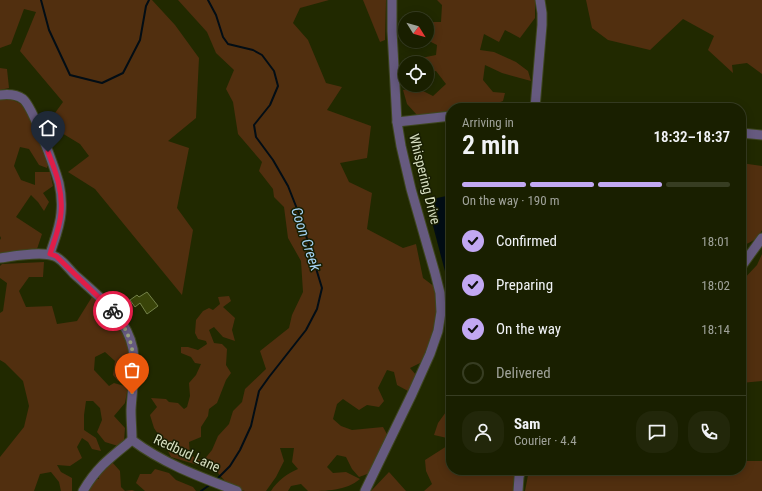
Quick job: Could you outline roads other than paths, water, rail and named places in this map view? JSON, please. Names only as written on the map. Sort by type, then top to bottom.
[{"type":"street","name":"Whispering Drive","points":[[365,491],[430,354],[438,331],[441,312],[440,293],[411,189],[397,122],[392,31],[392,0]]},
{"type":"street","points":[[535,103],[542,25],[540,0]]},
{"type":"street","points":[[0,95],[18,95],[25,100],[39,128],[56,174],[59,185],[61,213],[50,254],[42,253],[0,258]]},
{"type":"street","points":[[397,122],[446,117]]},
{"type":"street","points":[[746,133],[762,135]]},
{"type":"street","points":[[746,260],[762,238]]},
{"type":"street","name":"Redbud Lane","points":[[50,254],[56,256],[109,307],[124,327],[130,338],[133,357],[131,410],[132,440],[160,459],[237,491]]},
{"type":"street","points":[[83,491],[98,469],[132,440]]},
{"type":"street","points":[[518,491],[520,475]]},
{"type":"waterway","name":"Coon Creek","points":[[41,0],[49,30],[70,75],[102,83],[123,73],[140,40],[146,6],[149,0]]},
{"type":"waterway","name":"Coon Creek","points":[[208,0],[216,15],[223,37],[228,44],[253,50],[262,55],[274,71],[278,86],[270,105],[254,125],[256,137],[273,160],[288,186],[301,219],[322,288],[317,309],[306,330],[259,391],[251,426],[240,450],[230,466],[216,480]]},
{"type":"waterway","name":"Coon Creek","points":[[201,491],[211,484]]}]
